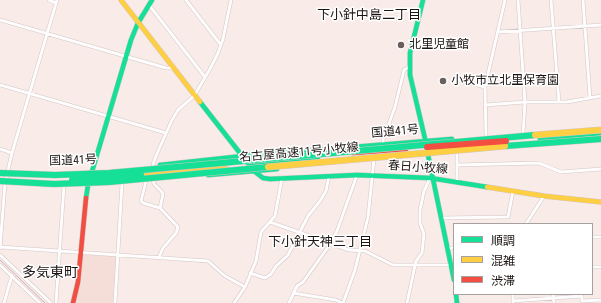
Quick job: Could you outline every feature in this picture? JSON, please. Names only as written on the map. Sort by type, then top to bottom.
[{"type":"main road","name":"春日小牧線","points":[[121,0],[194,96],[254,171],[263,178],[270,179],[356,175],[431,178],[544,196],[601,202]]},
{"type":"main road","points":[[423,0],[410,53],[410,75],[428,154],[431,178],[441,218],[451,248],[453,268]]},
{"type":"main road","points":[[73,303],[78,282],[88,185],[126,56],[138,23],[150,2]]},
{"type":"main road","points":[[249,160],[253,163],[339,154],[540,139],[601,131]]},
{"type":"main road","name":"国道41号","points":[[0,172],[92,172],[243,156],[425,140],[601,131]]},
{"type":"main road","name":"名古屋高速11号小牧線","points":[[0,172],[83,175],[478,138],[601,131]]},
{"type":"main road","name":"国道41号","points":[[2,183],[64,186],[122,183],[428,154],[601,140]]},
{"type":"main road","name":"名古屋高速11号小牧線","points":[[2,183],[83,184],[478,148],[601,140]]},
{"type":"main road","points":[[0,178],[48,180],[87,179],[223,168],[230,170]]},
{"type":"street","points":[[49,0],[57,1],[8,171],[2,183],[0,248],[208,261],[225,276],[245,287]]},
{"type":"street","points":[[186,0],[221,45]]},
{"type":"street","points":[[153,166],[166,133],[178,110],[194,96],[221,45],[231,0]]},
{"type":"street","points":[[486,136],[485,87],[505,0]]},
{"type":"street","points":[[518,0],[525,102],[523,134]]},
{"type":"street","points":[[551,0],[559,102]]},
{"type":"street","points":[[584,0],[590,98]]},
{"type":"street","points":[[150,2],[205,77]]},
{"type":"street","points":[[0,20],[166,68],[173,68]]},
{"type":"street","points":[[498,32],[601,24]]},
{"type":"street","points":[[383,144],[383,140],[395,107],[404,70],[410,66]]},
{"type":"street","points":[[454,79],[485,87]]},
{"type":"street","points":[[0,85],[166,133]]},
{"type":"street","points":[[485,105],[525,102],[567,102],[601,96]]},
{"type":"street","points":[[0,149],[12,153]]},
{"type":"street","points":[[457,152],[457,182]]},
{"type":"street","points":[[294,293],[336,300],[343,303],[355,270],[370,205],[371,176],[374,159]]},
{"type":"street","points":[[458,166],[538,162],[561,172],[601,169]]},
{"type":"street","points":[[289,303],[297,286],[303,282],[331,243],[337,231],[356,175]]},
{"type":"street","points":[[250,273],[265,278],[271,274],[276,266],[288,255],[308,216],[326,191],[329,176]]},
{"type":"street","points":[[234,303],[245,287],[256,261],[261,232],[276,216],[282,178]]},
{"type":"street","points":[[407,303],[416,261],[422,254],[424,234],[420,223],[420,210],[424,191],[431,178]]},
{"type":"street","points":[[153,180],[154,184],[162,194],[160,208]]},
{"type":"street","points":[[146,181],[141,201],[160,208],[178,226],[176,233],[163,248],[158,257]]},
{"type":"street","points":[[115,303],[122,183]]},
{"type":"street","points":[[56,303],[64,186]]},
{"type":"street","points":[[441,218],[508,217],[513,191]]},
{"type":"street","points":[[527,223],[544,196]]},
{"type":"street","points":[[270,222],[300,231],[331,243],[359,251],[365,251],[393,265],[448,265],[453,268]]},
{"type":"street","points":[[0,255],[51,303]]},
{"type":"street","points":[[0,265],[40,303]]},
{"type":"street","points":[[4,303],[12,275]]},
{"type":"street","points":[[513,302],[582,296],[582,301],[601,300]]},
{"type":"street","points":[[553,298],[554,303]]},
{"type":"shaded area","points":[[83,255],[117,257],[114,303],[75,303],[81,281]]},
{"type":"waterway","points":[[0,260],[45,303]]},
{"type":"traffic: fast","points":[[86,198],[88,185],[131,40],[138,23],[152,0]]},
{"type":"traffic: fast","points":[[423,0],[410,53],[410,75],[426,143]]},
{"type":"traffic: fast","points":[[200,102],[254,171],[263,178],[270,179],[357,175],[430,178],[487,187]]},
{"type":"traffic: fast","points":[[540,139],[601,133]]},
{"type":"traffic: fast","points":[[0,173],[55,175],[109,173],[535,135]]},
{"type":"traffic: fast","points":[[160,165],[243,156],[452,139]]},
{"type":"traffic: fast","points":[[505,146],[601,139]]},
{"type":"traffic: fast","points":[[427,150],[453,275]]},
{"type":"traffic: fast","points":[[249,160],[253,163],[318,157]]},
{"type":"traffic: fast","points":[[0,181],[54,184],[109,182],[268,167]]},
{"type":"traffic: fast","points":[[208,175],[277,169]]},
{"type":"traffic: fast","points":[[72,180],[141,175]]},
{"type":"traffic: fast","points":[[456,295],[457,303]]},
{"type":"traffic: slow","points":[[121,0],[200,102]]},
{"type":"traffic: slow","points":[[535,135],[601,130]]},
{"type":"traffic: slow","points":[[268,167],[505,146]]},
{"type":"traffic: slow","points":[[145,174],[223,168],[230,170]]},
{"type":"traffic: slow","points":[[487,187],[544,196],[601,202]]},
{"type":"traffic: jam","points":[[427,147],[506,141]]},
{"type":"traffic: jam","points":[[353,153],[406,149]]},
{"type":"traffic: jam","points":[[73,303],[78,282],[86,198]]},
{"type":"place","name":"北里児童館","points":[[401,45]]},
{"type":"place","name":"小牧市立北里保育園","points":[[443,81]]},
{"type":"district","name":"下小針中島二丁目","points":[[369,16]]},
{"type":"district","name":"下小針天神三丁目","points":[[320,243]]},
{"type":"district","name":"多気東町","points":[[50,273]]}]
